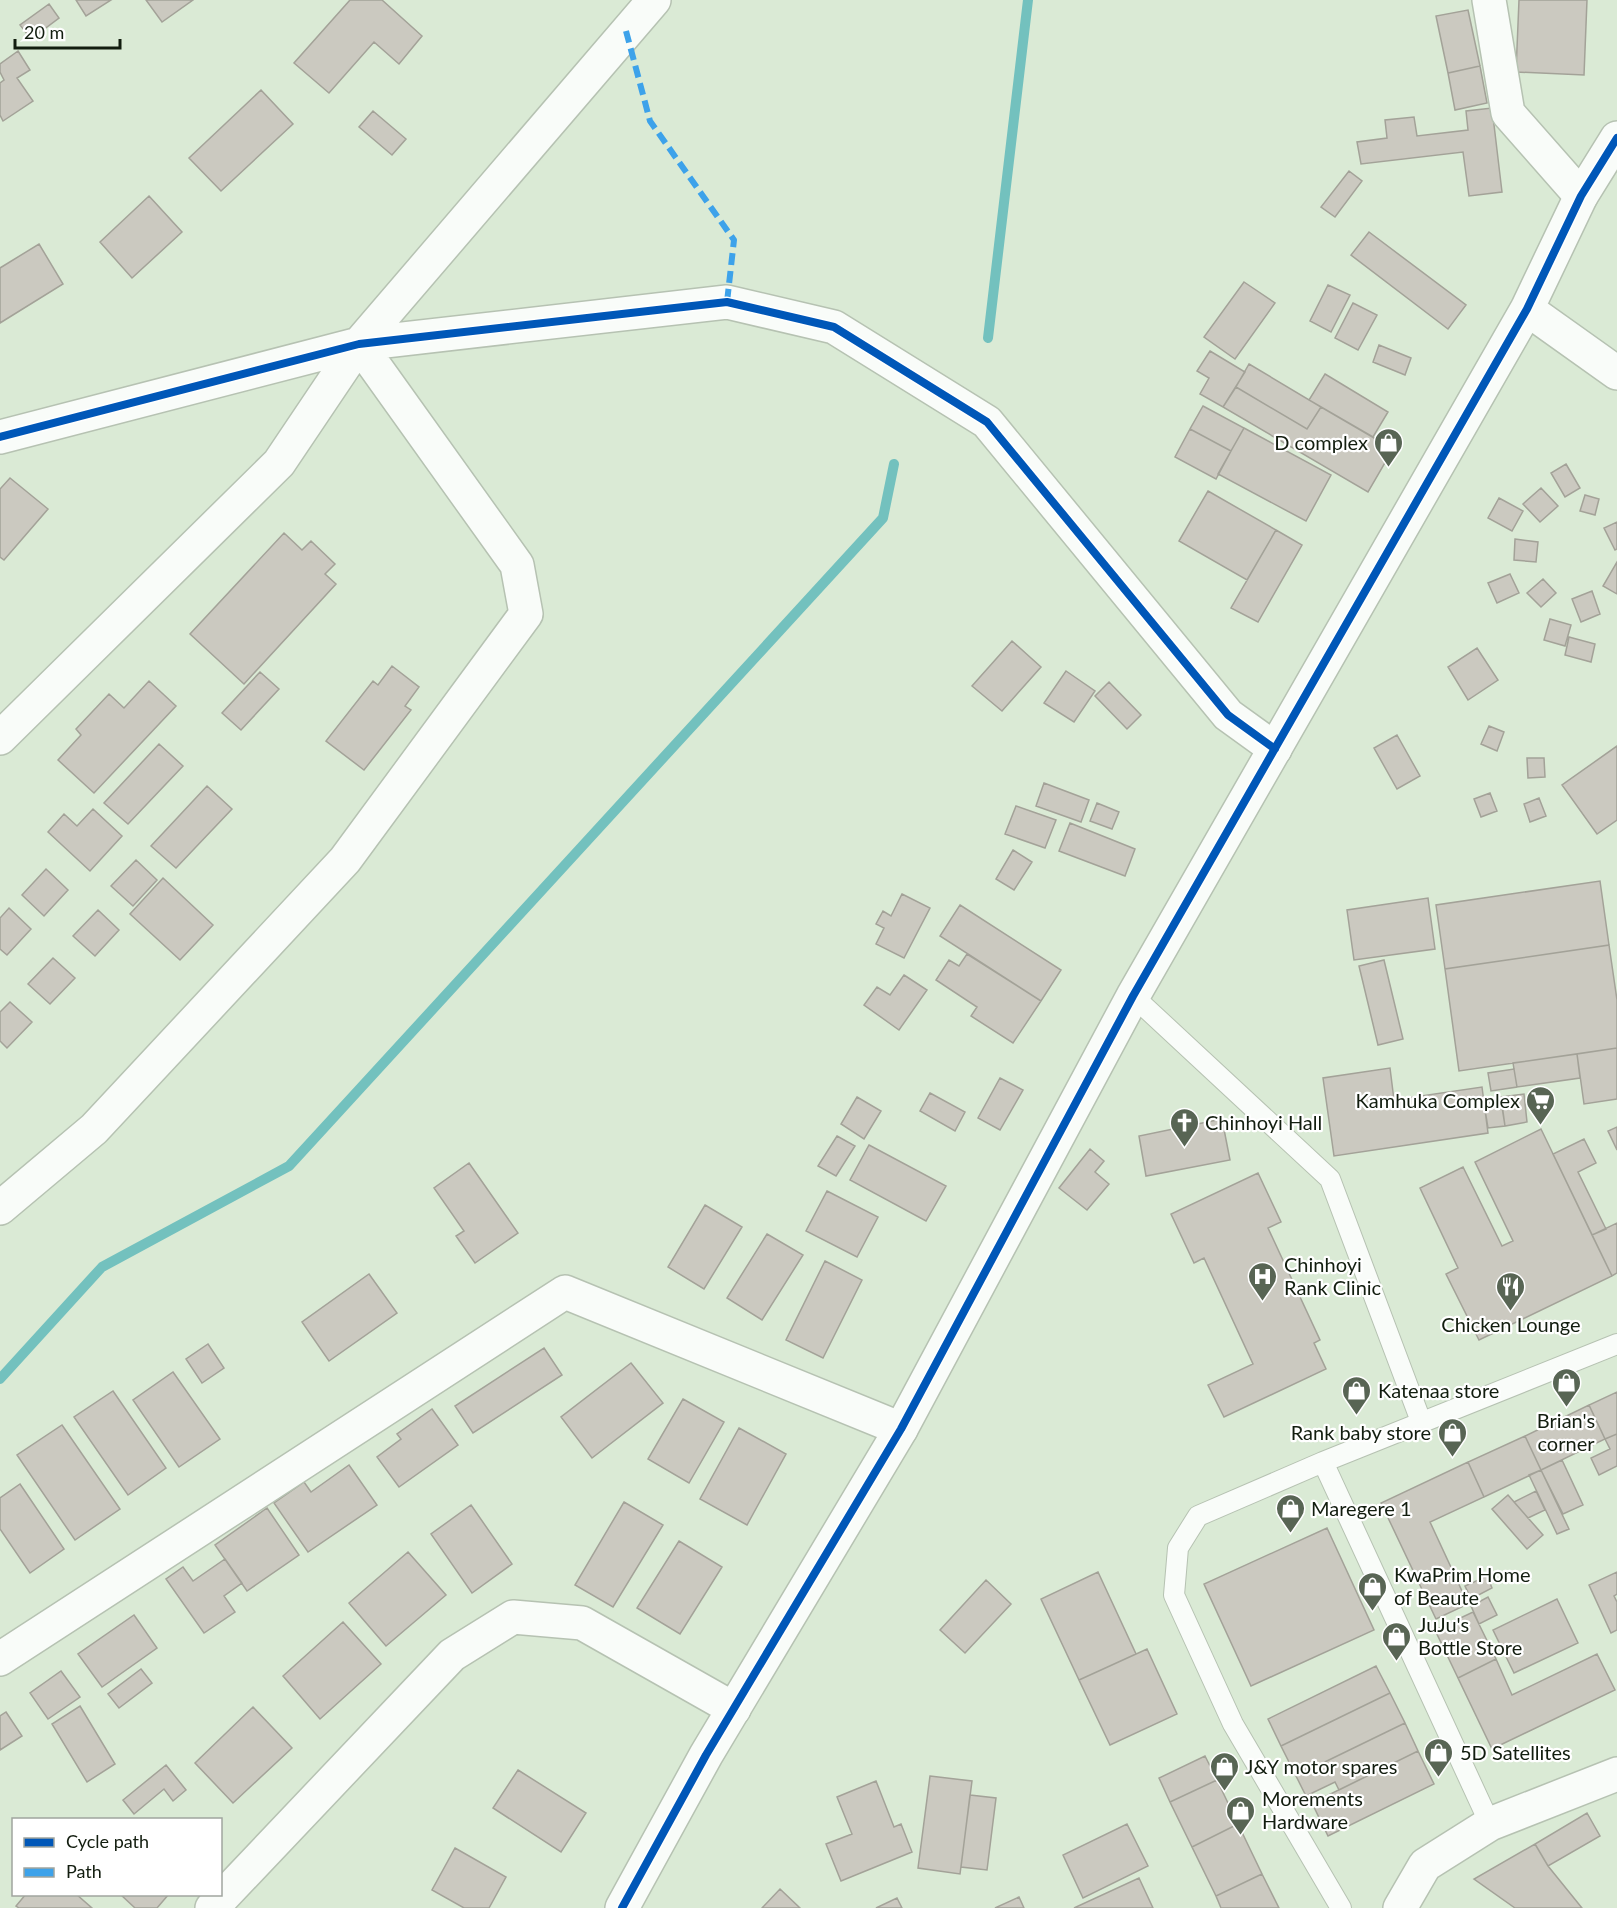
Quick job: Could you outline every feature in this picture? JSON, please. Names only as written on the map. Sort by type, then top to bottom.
[{"type":"street","points":[[0,738],[279,463],[359,344],[654,0]]},
{"type":"street","points":[[1489,0],[1508,113],[1581,196]]},
{"type":"street","points":[[622,1908],[705,1755],[901,1429],[1133,996],[1527,309],[1581,196],[1617,138]]},
{"type":"street","points":[[0,437],[359,344],[727,302],[834,327],[987,422],[1228,714],[1275,750]]},
{"type":"street","points":[[1527,309],[1617,373]]},
{"type":"street","points":[[0,1208],[94,1130],[345,860],[526,614],[517,565],[359,344]]},
{"type":"street","points":[[0,1659],[565,1292],[901,1429]]},
{"type":"street","points":[[212,1908],[452,1655],[513,1617],[582,1623],[734,1709]]},
{"type":"street","points":[[1400,1908],[1425,1865],[1490,1824],[1617,1774]]},
{"type":"lane","points":[[1133,996],[1330,1179],[1422,1424]]},
{"type":"lane","points":[[1341,1908],[1233,1724],[1174,1595],[1178,1548],[1198,1516],[1323,1462],[1617,1344]]},
{"type":"lane","points":[[1323,1462],[1490,1824]]},
{"type":"building","points":[[76,0],[111,0],[86,16]]},
{"type":"building","points":[[146,0],[193,0],[162,22]]},
{"type":"building","points":[[350,0],[382,0],[422,36],[399,64],[374,42],[329,93],[294,63]]},
{"type":"building","points":[[1519,0],[1587,0],[1584,75],[1516,72]]},
{"type":"building","points":[[49,4],[59,18],[31,39],[20,25]]},
{"type":"building","points":[[1468,10],[1480,66],[1448,73],[1436,16]]},
{"type":"building","points":[[18,51],[30,70],[17,78],[33,101],[3,121],[0,115],[0,83],[4,80],[0,72],[0,64]]},
{"type":"building","points":[[1480,66],[1487,103],[1455,110],[1448,73]]},
{"type":"building","points":[[261,90],[293,124],[221,191],[189,158]]},
{"type":"building","points":[[1492,108],[1502,192],[1469,196],[1463,152],[1361,164],[1357,142],[1387,138],[1385,120],[1414,117],[1417,136],[1468,130],[1466,111]]},
{"type":"building","points":[[373,111],[406,139],[392,155],[359,127]]},
{"type":"building","points":[[1349,171],[1362,181],[1335,217],[1321,207]]},
{"type":"building","points":[[149,196],[182,232],[132,278],[100,242]]},
{"type":"building","points":[[1369,232],[1466,305],[1448,329],[1351,255]]},
{"type":"building","points":[[39,244],[63,284],[0,323],[0,268]]},
{"type":"building","points":[[1244,282],[1275,303],[1235,359],[1204,337]]},
{"type":"building","points":[[1328,285],[1350,295],[1331,332],[1310,321]]},
{"type":"building","points":[[1353,303],[1377,315],[1358,350],[1335,338]]},
{"type":"building","points":[[1379,345],[1411,358],[1405,375],[1373,362]]},
{"type":"building","points":[[1210,351],[1245,372],[1223,407],[1200,394],[1209,378],[1197,371]]},
{"type":"building","points":[[1249,364],[1321,407],[1307,429],[1236,387]]},
{"type":"building","points":[[1325,374],[1388,412],[1373,437],[1309,400]]},
{"type":"building","points":[[1236,387],[1307,429],[1321,407],[1393,449],[1368,492],[1223,407]]},
{"type":"building","points":[[1203,406],[1244,428],[1231,451],[1190,429]]},
{"type":"building","points":[[1244,428],[1331,475],[1306,521],[1218,474]]},
{"type":"building","points":[[1190,429],[1231,451],[1216,479],[1175,457]]},
{"type":"building","points":[[1566,464],[1580,488],[1565,497],[1551,473]]},
{"type":"building","points":[[10,478],[48,509],[4,560],[0,557],[0,489]]},
{"type":"building","points":[[1541,488],[1558,506],[1540,522],[1523,504]]},
{"type":"building","points":[[1208,491],[1276,530],[1247,580],[1179,541]]},
{"type":"building","points":[[1585,495],[1599,499],[1595,515],[1580,511]]},
{"type":"building","points":[[1499,498],[1523,511],[1512,531],[1488,518]]},
{"type":"building","points":[[1617,522],[1617,549],[1615,550],[1604,528]]},
{"type":"building","points":[[1276,530],[1302,545],[1258,622],[1231,608]]},
{"type":"building","points":[[284,533],[302,550],[311,541],[335,564],[325,574],[336,584],[244,684],[190,634]]},
{"type":"building","points":[[1515,539],[1538,542],[1536,562],[1514,560]]},
{"type":"building","points":[[1617,562],[1617,594],[1603,586]]},
{"type":"building","points":[[1510,574],[1519,593],[1497,603],[1488,583]]},
{"type":"building","points":[[1543,579],[1556,593],[1541,607],[1527,593]]},
{"type":"building","points":[[1592,591],[1600,614],[1581,622],[1572,599]]},
{"type":"building","points":[[1550,619],[1571,625],[1565,646],[1544,640]]},
{"type":"building","points":[[1569,637],[1595,644],[1591,662],[1565,655]]},
{"type":"building","points":[[1012,641],[1041,667],[1002,711],[972,686]]},
{"type":"building","points":[[1477,648],[1498,680],[1468,700],[1448,667]]},
{"type":"building","points":[[392,666],[419,687],[405,706],[411,710],[364,770],[326,741],[373,681],[378,685]]},
{"type":"building","points":[[1066,671],[1095,691],[1074,722],[1044,703]]},
{"type":"building","points":[[260,672],[279,689],[241,730],[222,713]]},
{"type":"building","points":[[149,681],[176,706],[94,793],[58,760],[81,735],[76,729],[109,694],[124,708]]},
{"type":"building","points":[[1109,682],[1141,715],[1127,729],[1095,696]]},
{"type":"building","points":[[1489,726],[1504,732],[1497,751],[1481,744]]},
{"type":"building","points":[[1397,735],[1420,776],[1397,789],[1374,748]]},
{"type":"building","points":[[159,744],[183,766],[128,824],[104,803]]},
{"type":"building","points":[[1617,746],[1617,820],[1597,834],[1562,785]]},
{"type":"building","points":[[1527,758],[1544,758],[1545,777],[1528,778]]},
{"type":"building","points":[[1044,783],[1089,800],[1081,822],[1036,806]]},
{"type":"building","points":[[207,786],[232,809],[176,868],[151,846]]},
{"type":"building","points":[[1490,793],[1497,811],[1481,817],[1474,799]]},
{"type":"building","points":[[1539,798],[1546,816],[1530,822],[1524,804]]},
{"type":"building","points":[[1097,803],[1119,812],[1112,829],[1090,821]]},
{"type":"building","points":[[1016,806],[1056,820],[1045,848],[1005,834]]},
{"type":"building","points":[[93,809],[122,836],[90,871],[48,832],[64,814],[77,826]]},
{"type":"building","points":[[1070,823],[1135,849],[1125,876],[1059,851]]},
{"type":"building","points":[[1013,850],[1032,862],[1014,890],[996,879]]},
{"type":"building","points":[[136,860],[157,880],[133,906],[111,886]]},
{"type":"building","points":[[46,869],[68,890],[44,916],[22,895]]},
{"type":"building","points":[[163,878],[213,925],[180,960],[130,914]]},
{"type":"building","points":[[1600,881],[1609,945],[1445,969],[1436,905]]},
{"type":"building","points":[[902,894],[930,908],[904,958],[876,944],[884,928],[876,924],[883,911],[891,916]]},
{"type":"building","points":[[1428,898],[1435,949],[1354,960],[1347,910]]},
{"type":"building","points":[[960,905],[1061,970],[1041,1001],[940,936]]},
{"type":"building","points":[[9,908],[31,929],[7,955],[0,949],[0,918]]},
{"type":"building","points":[[98,910],[119,930],[95,956],[73,936]]},
{"type":"building","points":[[1609,945],[1617,1000],[1617,1048],[1459,1071],[1445,969]]},
{"type":"building","points":[[967,954],[1041,1001],[1013,1043],[971,1016],[977,1007],[936,980],[949,960],[959,966]]},
{"type":"building","points":[[53,958],[75,978],[50,1004],[28,984]]},
{"type":"building","points":[[1384,960],[1403,1039],[1378,1045],[1359,966]]},
{"type":"building","points":[[904,975],[927,990],[899,1030],[864,1005],[877,987],[890,995]]},
{"type":"building","points":[[10,1002],[32,1022],[7,1048],[0,1041],[0,1012]]},
{"type":"building","points":[[1617,1048],[1617,1099],[1584,1104],[1577,1054]]},
{"type":"building","points":[[1577,1054],[1580,1078],[1517,1087],[1513,1063]]},
{"type":"building","points":[[1390,1068],[1394,1100],[1482,1087],[1488,1133],[1334,1156],[1323,1078]]},
{"type":"building","points":[[1514,1069],[1517,1087],[1491,1091],[1488,1073]]},
{"type":"building","points":[[1000,1078],[1023,1090],[1000,1130],[978,1118]]},
{"type":"building","points":[[930,1093],[965,1112],[955,1131],[920,1111]]},
{"type":"building","points":[[1524,1094],[1527,1122],[1505,1126],[1501,1097]]},
{"type":"building","points":[[857,1097],[881,1111],[864,1139],[841,1124]]},
{"type":"building","points":[[1501,1101],[1505,1126],[1488,1128],[1484,1103]]},
{"type":"building","name":"Chinhoyi Hall","points":[[1222,1119],[1230,1160],[1146,1176],[1139,1136]]},
{"type":"building","points":[[1617,1127],[1617,1150],[1608,1131]]},
{"type":"building","points":[[1541,1129],[1612,1276],[1479,1340],[1446,1274],[1458,1268],[1420,1188],[1463,1167],[1502,1246],[1513,1241],[1475,1162]]},
{"type":"building","points":[[837,1136],[855,1146],[836,1176],[818,1166]]},
{"type":"building","points":[[1584,1139],[1596,1163],[1578,1172],[1606,1229],[1592,1235],[1553,1154]]},
{"type":"building","points":[[869,1145],[946,1186],[926,1221],[850,1180]]},
{"type":"building","points":[[1090,1149],[1104,1161],[1095,1172],[1109,1184],[1087,1210],[1059,1188]]},
{"type":"building","points":[[469,1163],[518,1233],[475,1263],[456,1236],[464,1231],[434,1188]]},
{"type":"building","name":"Chinhoyi Rank Clinic","points":[[1258,1173],[1281,1222],[1268,1228],[1320,1340],[1314,1343],[1326,1369],[1224,1417],[1208,1385],[1253,1364],[1204,1258],[1194,1263],[1171,1214]]},
{"type":"building","points":[[827,1191],[878,1217],[857,1257],[806,1231]]},
{"type":"building","points":[[705,1205],[742,1227],[704,1289],[668,1267]]},
{"type":"building","points":[[1617,1223],[1617,1273],[1612,1276],[1592,1235]]},
{"type":"building","points":[[767,1234],[803,1255],[762,1320],[727,1298]]},
{"type":"building","points":[[825,1261],[862,1280],[823,1358],[786,1340]]},
{"type":"building","points":[[369,1274],[397,1313],[329,1361],[302,1322]]},
{"type":"building","points":[[208,1344],[224,1368],[202,1383],[186,1359]]},
{"type":"building","points":[[544,1348],[562,1375],[473,1433],[455,1406]]},
{"type":"building","points":[[631,1363],[663,1403],[592,1458],[561,1417]]},
{"type":"building","points":[[173,1372],[220,1439],[179,1467],[133,1400]]},
{"type":"building","points":[[113,1391],[166,1468],[128,1495],[74,1417]]},
{"type":"building","points":[[1617,1392],[1617,1434],[1605,1439],[1589,1405]]},
{"type":"building","points":[[683,1399],[724,1422],[689,1483],[648,1459]]},
{"type":"building","points":[[1589,1405],[1605,1439],[1541,1470],[1525,1436]]},
{"type":"building","points":[[432,1409],[458,1445],[399,1487],[377,1457],[401,1439],[397,1434]]},
{"type":"building","points":[[62,1425],[120,1509],[75,1540],[17,1455]]},
{"type":"building","points":[[739,1428],[786,1454],[747,1525],[700,1499]]},
{"type":"building","points":[[1617,1434],[1617,1466],[1599,1475],[1591,1458],[1610,1449],[1605,1439]]},
{"type":"building","points":[[1525,1436],[1541,1470],[1484,1497],[1468,1462]]},
{"type":"building","points":[[1562,1460],[1583,1505],[1563,1514],[1541,1470]]},
{"type":"building","points":[[1468,1462],[1484,1497],[1430,1522],[1468,1604],[1436,1619],[1381,1503]]},
{"type":"building","points":[[349,1465],[377,1505],[308,1552],[274,1503],[304,1482],[311,1492]]},
{"type":"building","points":[[1541,1470],[1569,1529],[1557,1534],[1529,1475]]},
{"type":"building","points":[[20,1484],[64,1549],[30,1573],[0,1529],[0,1498]]},
{"type":"building","points":[[1536,1491],[1545,1510],[1528,1518],[1514,1502]]},
{"type":"building","points":[[1508,1495],[1543,1535],[1527,1549],[1492,1509]]},
{"type":"building","points":[[624,1502],[663,1525],[613,1607],[575,1585]]},
{"type":"building","points":[[471,1505],[512,1564],[472,1593],[431,1534]]},
{"type":"building","points":[[267,1508],[299,1555],[247,1591],[215,1545]]},
{"type":"building","points":[[1327,1528],[1374,1630],[1251,1686],[1204,1584]]},
{"type":"building","points":[[679,1541],[722,1567],[680,1634],[637,1608]]},
{"type":"building","points":[[408,1552],[446,1595],[386,1646],[349,1603]]},
{"type":"building","points":[[225,1559],[242,1583],[224,1596],[235,1612],[204,1633],[166,1579],[183,1567],[193,1581]]},
{"type":"building","points":[[1098,1572],[1136,1654],[1079,1680],[1041,1599]]},
{"type":"building","points":[[1617,1572],[1617,1594],[1614,1596],[1617,1602],[1617,1630],[1611,1633],[1589,1585]]},
{"type":"building","points":[[1487,1576],[1492,1588],[1471,1599],[1465,1586]]},
{"type":"building","points":[[986,1580],[1011,1604],[965,1653],[940,1630]]},
{"type":"building","points":[[1488,1597],[1497,1615],[1479,1624],[1471,1606]]},
{"type":"building","points":[[1557,1599],[1578,1643],[1514,1673],[1493,1630]]},
{"type":"building","points":[[1473,1612],[1496,1659],[1458,1678],[1435,1630]]},
{"type":"building","points":[[134,1615],[157,1648],[102,1687],[78,1654]]},
{"type":"building","points":[[343,1622],[381,1664],[320,1719],[283,1676]]},
{"type":"building","points":[[1147,1649],[1177,1714],[1110,1745],[1079,1680]]},
{"type":"building","points":[[1597,1654],[1615,1690],[1492,1749],[1458,1678],[1496,1659],[1512,1695]]},
{"type":"building","points":[[1376,1666],[1390,1693],[1281,1746],[1268,1719]]},
{"type":"building","points":[[141,1669],[152,1683],[119,1708],[108,1694]]},
{"type":"building","points":[[61,1671],[80,1697],[48,1719],[30,1693]]},
{"type":"building","points":[[1390,1693],[1405,1723],[1296,1776],[1281,1746]]},
{"type":"building","points":[[80,1706],[115,1764],[87,1782],[52,1724]]},
{"type":"building","points":[[253,1707],[292,1748],[233,1803],[195,1763]]},
{"type":"building","points":[[6,1712],[22,1736],[0,1750],[0,1716]]},
{"type":"building","points":[[1405,1723],[1418,1751],[1339,1790],[1335,1782],[1306,1796],[1296,1776]]},
{"type":"building","points":[[1418,1751],[1434,1784],[1328,1836],[1312,1803]]},
{"type":"building","points":[[1205,1756],[1217,1780],[1170,1802],[1159,1778]]},
{"type":"building","points":[[166,1765],[186,1790],[173,1801],[164,1789],[134,1814],[123,1800]]},
{"type":"building","points":[[518,1770],[586,1813],[561,1852],[493,1808]]},
{"type":"building","points":[[930,1776],[972,1781],[960,1874],[918,1868]]},
{"type":"building","points":[[1217,1780],[1238,1824],[1192,1847],[1170,1802]]},
{"type":"building","points":[[876,1781],[894,1827],[901,1824],[912,1852],[841,1881],[826,1844],[852,1834],[837,1797]]},
{"type":"building","points":[[970,1795],[996,1798],[987,1870],[961,1867]]},
{"type":"building","points":[[1587,1813],[1600,1836],[1548,1866],[1535,1844]]},
{"type":"building","points":[[1127,1824],[1148,1866],[1083,1898],[1063,1855]]},
{"type":"building","points":[[1238,1824],[1262,1874],[1216,1896],[1192,1847]]},
{"type":"building","points":[[1535,1844],[1548,1866],[1582,1908],[1515,1908],[1474,1879]]},
{"type":"building","points":[[455,1848],[506,1877],[489,1908],[464,1908],[432,1890]]},
{"type":"building","points":[[1262,1874],[1279,1908],[1221,1908],[1216,1896]]},
{"type":"building","points":[[1139,1878],[1153,1908],[1074,1908]]},
{"type":"building","points":[[780,1889],[800,1908],[762,1908]]},
{"type":"building","points":[[24,1896],[78,1896],[92,1908],[19,1908],[16,1906]]},
{"type":"building","points":[[122,1896],[167,1896],[157,1908],[135,1908]]},
{"type":"building","points":[[1019,1897],[1024,1908],[995,1908]]},
{"type":"building","points":[[897,1898],[902,1908],[876,1908]]},
{"type":"waterway","points":[[988,338],[1028,0]]},
{"type":"waterway","points":[[0,1379],[102,1267],[289,1166],[883,518],[894,464]]},
{"type":"marked path","points":[[626,31],[650,121],[734,240],[727,302]]},
{"type":"cycle path","points":[[622,1908],[706,1755],[901,1429],[1133,996],[1527,309],[1581,196],[1617,138]]},
{"type":"cycle path","points":[[0,437],[359,344],[727,302],[834,327],[987,422],[1228,715],[1275,749]]},
{"type":"place","name":"D complex","points":[[1389,468]]},
{"type":"place","name":"Kamhuka Complex","points":[[1541,1126]]},
{"type":"place","name":"Chinhoyi Hall","points":[[1184,1148]]},
{"type":"place","name":"Chinhoyi Rank Clinic","points":[[1263,1302]]},
{"type":"place","name":"Chicken Lounge","points":[[1511,1312]]},
{"type":"place","name":"Brian's corner","points":[[1566,1408]]},
{"type":"place","name":"Katenaa store","points":[[1357,1416]]},
{"type":"place","name":"Rank baby store","points":[[1452,1458]]},
{"type":"place","name":"Maregere 1","points":[[1290,1534]]},
{"type":"place","name":"KwaPrim Home of Beaute","points":[[1373,1612]]},
{"type":"place","name":"JuJu's Bottle Store","points":[[1397,1662]]},
{"type":"place","name":"5D Satellites","points":[[1439,1778]]},
{"type":"place","name":"J&Y motor spares","points":[[1224,1792]]},
{"type":"place","name":"Morements Hardware","points":[[1241,1836]]}]
